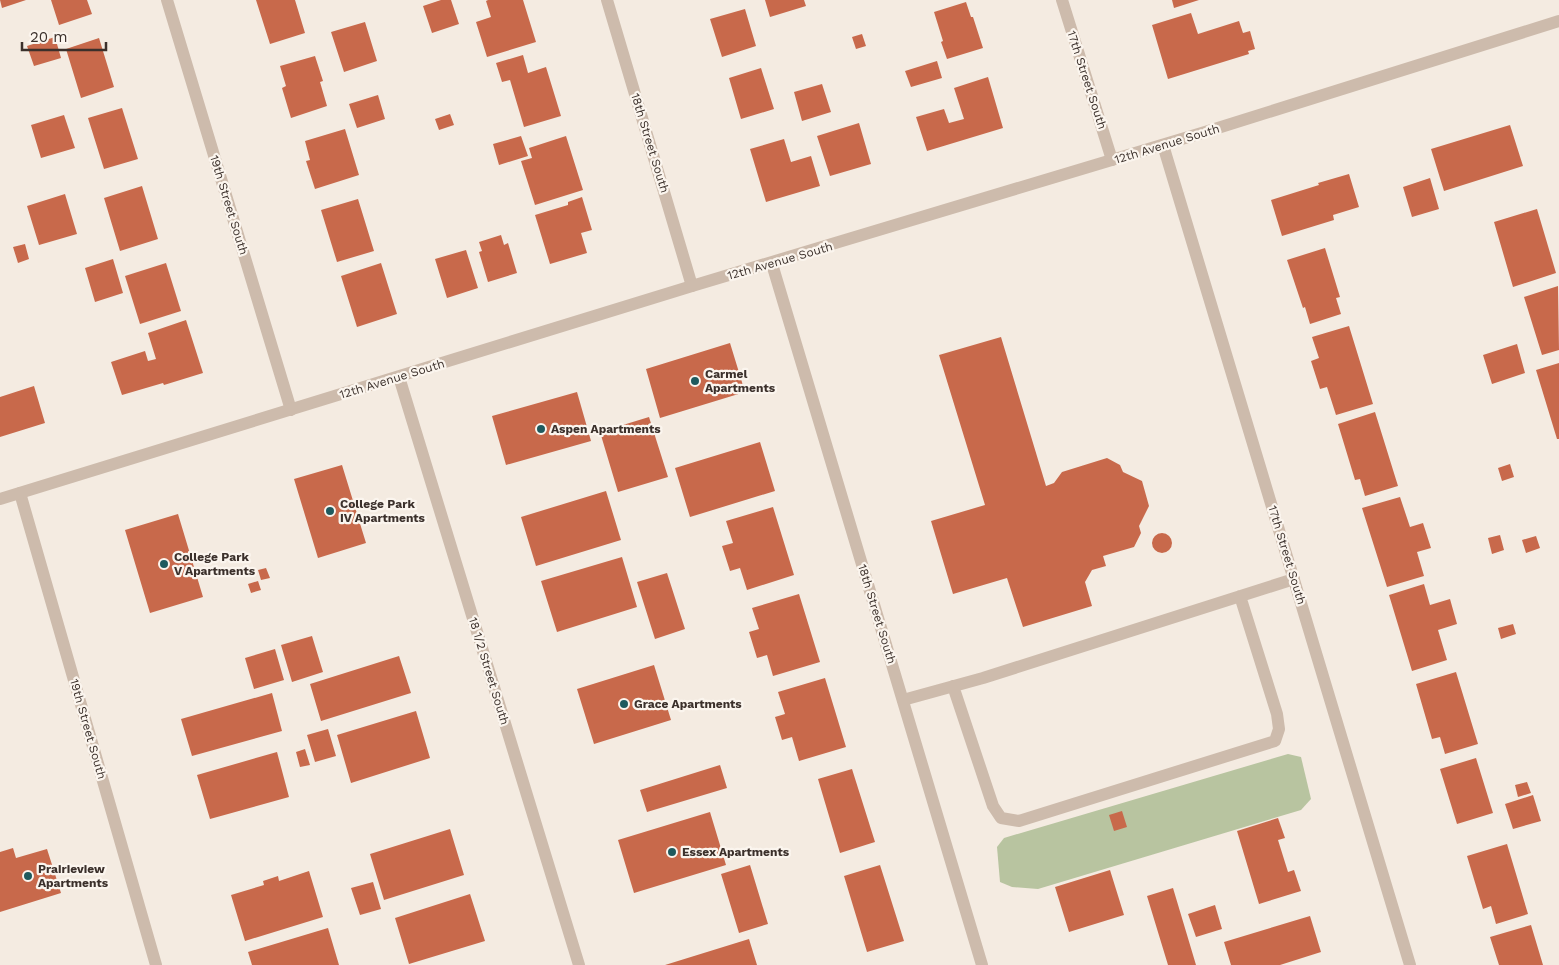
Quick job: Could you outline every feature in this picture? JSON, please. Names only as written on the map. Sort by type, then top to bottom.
[{"type":"street","name":"19th Street South","points":[[167,0],[291,410]]},
{"type":"street","name":"18th Street South","points":[[607,0],[692,286]]},
{"type":"street","name":"17th Street South","points":[[1062,0],[1112,160]]},
{"type":"street","name":"12th Avenue South","points":[[0,499],[692,286],[772,264],[1164,145],[1559,22]]},
{"type":"street","name":"17th Street South","points":[[1164,145],[1410,965]]},
{"type":"street","name":"18th Street South","points":[[772,264],[982,965]]},
{"type":"street","name":"18 1/2 Street South","points":[[399,377],[579,965]]},
{"type":"street","name":"19th Street South","points":[[20,493],[156,965]]},
{"type":"street","points":[[903,700],[1294,580]]},
{"type":"street","points":[[953,686],[993,806],[1002,818],[1019,821],[1274,741],[1279,730],[1277,714],[1240,596]]},
{"type":"green space","points":[[1288,754],[1301,757],[1311,799],[1301,810],[1038,889],[1012,887],[1000,882],[997,847],[1004,838]]},
{"type":"building","points":[[0,0],[26,0],[2,8]]},
{"type":"building","points":[[51,0],[87,0],[92,14],[59,25]]},
{"type":"building","points":[[256,0],[295,0],[305,33],[270,44]]},
{"type":"building","points":[[441,0],[451,0],[459,24],[432,33],[423,6]]},
{"type":"building","points":[[523,0],[536,42],[487,57],[476,22],[491,17],[486,1]]},
{"type":"building","points":[[765,0],[804,0],[806,6],[770,17]]},
{"type":"building","points":[[1172,0],[1199,0],[1174,8]]},
{"type":"building","points":[[966,2],[983,48],[947,59],[934,12]]},
{"type":"building","points":[[745,9],[756,46],[722,57],[710,19]]},
{"type":"building","points":[[1191,13],[1198,34],[1239,21],[1243,33],[1250,31],[1255,49],[1248,51],[1249,54],[1168,79],[1152,25]]},
{"type":"building","points":[[365,22],[377,61],[344,72],[331,32]]},
{"type":"building","points":[[862,34],[866,46],[856,49],[852,37]]},
{"type":"building","points":[[55,37],[61,58],[34,66],[27,46]]},
{"type":"building","points":[[99,38],[114,87],[81,98],[66,49]]},
{"type":"building","points":[[523,55],[528,73],[546,67],[561,116],[524,127],[510,80],[502,82],[496,63]]},
{"type":"building","points":[[315,56],[323,81],[320,82],[327,106],[291,118],[282,88],[286,86],[280,66]]},
{"type":"building","points":[[937,61],[942,78],[911,87],[905,71]]},
{"type":"building","points":[[761,68],[774,109],[741,119],[729,78]]},
{"type":"building","points":[[988,77],[1003,128],[927,151],[916,117],[944,109],[949,123],[964,119],[954,88]]},
{"type":"building","points":[[822,84],[831,112],[802,121],[794,92]]},
{"type":"building","points":[[378,95],[385,119],[357,128],[349,104]]},
{"type":"building","points":[[122,108],[138,159],[104,169],[88,118]]},
{"type":"building","points":[[450,114],[454,125],[439,130],[435,119]]},
{"type":"building","points":[[64,115],[75,148],[41,158],[31,125]]},
{"type":"building","points":[[859,123],[871,164],[830,176],[817,136]]},
{"type":"building","points":[[1510,125],[1523,166],[1444,191],[1431,149]]},
{"type":"building","points":[[345,129],[359,175],[315,189],[306,161],[310,160],[305,141]]},
{"type":"building","points":[[521,136],[528,156],[499,165],[493,144]]},
{"type":"building","points":[[566,136],[583,190],[535,205],[521,161],[532,158],[529,148]]},
{"type":"building","points":[[784,139],[791,162],[811,156],[820,186],[766,202],[750,149]]},
{"type":"building","points":[[1349,174],[1359,207],[1333,215],[1334,220],[1282,236],[1271,200]]},
{"type":"building","points":[[1430,178],[1439,209],[1412,217],[1403,187]]},
{"type":"building","points":[[142,186],[158,239],[120,251],[104,198]]},
{"type":"building","points":[[65,194],[77,234],[39,245],[27,206]]},
{"type":"building","points":[[582,197],[592,230],[581,233],[587,253],[550,264],[535,215],[568,205],[568,202]]},
{"type":"building","points":[[358,199],[374,251],[337,262],[321,210]]},
{"type":"building","points":[[1537,209],[1556,273],[1513,287],[1494,222]]},
{"type":"building","points":[[501,235],[504,245],[508,243],[517,273],[488,282],[479,252],[482,251],[479,242]]},
{"type":"building","points":[[25,244],[29,259],[18,263],[13,247]]},
{"type":"building","points":[[1325,248],[1340,297],[1336,298],[1341,314],[1310,324],[1287,260]]},
{"type":"building","points":[[466,250],[478,288],[447,298],[435,259]]},
{"type":"building","points":[[113,259],[123,293],[95,302],[85,268]]},
{"type":"building","points":[[166,263],[181,311],[140,324],[125,276]]},
{"type":"building","points":[[381,263],[397,314],[357,327],[341,276]]},
{"type":"building","points":[[1558,286],[1559,350],[1542,355],[1524,297]]},
{"type":"building","points":[[186,320],[203,373],[122,395],[111,362],[145,351],[148,361],[156,359],[148,333]]},
{"type":"building","points":[[1349,326],[1373,404],[1336,415],[1327,387],[1320,389],[1311,361],[1319,358],[1312,337]]},
{"type":"building","points":[[1001,337],[1046,486],[1054,483],[1062,472],[1107,458],[1120,465],[1123,472],[1142,481],[1149,506],[1139,526],[1141,533],[1134,547],[1103,556],[1106,566],[1092,570],[1085,582],[1092,606],[1023,627],[1007,578],[953,594],[931,521],[985,505],[939,355]]},
{"type":"building","name":"Carmel Apartments","points":[[730,343],[745,392],[660,418],[646,369]]},
{"type":"building","points":[[1517,344],[1525,373],[1492,384],[1483,355]]},
{"type":"building","points":[[1559,363],[1559,439],[1557,439],[1536,370]]},
{"type":"building","points":[[34,386],[45,423],[0,437],[0,397]]},
{"type":"building","name":"Aspen Apartments","points":[[577,392],[591,441],[506,465],[492,416]]},
{"type":"building","points":[[1375,412],[1398,486],[1365,496],[1360,479],[1355,480],[1338,424]]},
{"type":"building","points":[[649,417],[668,477],[618,492],[600,432]]},
{"type":"building","points":[[760,442],[775,491],[690,517],[675,468]]},
{"type":"building","points":[[1510,464],[1514,477],[1502,481],[1498,468]]},
{"type":"building","name":"College Park IV Apartments","points":[[342,465],[366,543],[318,558],[294,479]]},
{"type":"building","points":[[606,491],[621,540],[536,566],[521,517]]},
{"type":"building","points":[[1400,497],[1410,527],[1423,523],[1431,548],[1417,552],[1424,576],[1387,587],[1362,508]]},
{"type":"building","points":[[773,507],[794,575],[747,590],[740,568],[730,571],[722,546],[733,543],[726,521]]},
{"type":"building","name":"College Park V Apartments","points":[[178,514],[203,597],[150,613],[125,530]]},
{"type":"building","points":[[1158,533],[1166,533],[1172,539],[1172,547],[1166,553],[1158,553],[1152,547],[1152,539]]},
{"type":"building","points":[[1500,535],[1504,550],[1492,554],[1488,538]]},
{"type":"building","points":[[1536,536],[1540,548],[1526,553],[1522,540]]},
{"type":"building","points":[[622,557],[637,607],[557,632],[541,581]]},
{"type":"building","points":[[266,568],[270,578],[261,580],[258,570]]},
{"type":"building","points":[[667,573],[685,629],[655,639],[637,582]]},
{"type":"building","points":[[258,581],[261,590],[251,593],[248,584]]},
{"type":"building","points":[[1424,584],[1430,605],[1450,599],[1457,624],[1438,630],[1447,660],[1412,671],[1389,595]]},
{"type":"building","points":[[799,594],[820,662],[773,676],[767,655],[757,658],[749,632],[759,629],[752,608]]},
{"type":"building","points":[[1513,624],[1516,634],[1501,639],[1498,628]]},
{"type":"building","points":[[312,636],[323,672],[292,682],[281,645]]},
{"type":"building","points":[[275,649],[284,680],[254,689],[245,658]]},
{"type":"building","points":[[399,656],[411,693],[321,721],[310,684]]},
{"type":"building","name":"Grace Apartments","points":[[654,665],[671,720],[594,744],[577,689]]},
{"type":"building","points":[[1456,672],[1478,744],[1445,754],[1440,737],[1432,739],[1416,684]]},
{"type":"building","points":[[825,678],[846,747],[799,761],[792,737],[782,740],[775,717],[785,714],[778,692]]},
{"type":"building","points":[[272,693],[282,731],[192,756],[181,719]]},
{"type":"building","points":[[416,711],[430,758],[351,783],[337,735]]},
{"type":"building","points":[[328,729],[336,756],[315,762],[307,735]]},
{"type":"building","points":[[305,749],[310,765],[300,767],[296,752]]},
{"type":"building","points":[[277,752],[289,797],[210,819],[197,775]]},
{"type":"building","points":[[1476,758],[1493,813],[1457,824],[1440,769]]},
{"type":"building","points":[[720,765],[727,788],[647,812],[640,790]]},
{"type":"building","points":[[852,769],[875,842],[840,853],[818,779]]},
{"type":"building","points":[[1527,782],[1531,793],[1518,797],[1515,785]]},
{"type":"building","points":[[1533,795],[1541,821],[1513,829],[1505,804]]},
{"type":"building","points":[[1122,811],[1127,827],[1114,831],[1109,815]]},
{"type":"building","name":"Essex Apartments","points":[[710,812],[726,865],[634,893],[618,840]]},
{"type":"building","points":[[1278,818],[1285,838],[1278,840],[1288,872],[1294,870],[1301,891],[1259,904],[1237,831]]},
{"type":"building","points":[[450,829],[464,875],[384,900],[370,854]]},
{"type":"building","points":[[1507,844],[1528,914],[1496,924],[1491,906],[1483,909],[1467,856]]},
{"type":"building","name":"Prairieview Apartments","points":[[13,848],[16,858],[47,849],[61,893],[0,912],[0,852]]},
{"type":"building","points":[[750,865],[768,924],[739,933],[721,874]]},
{"type":"building","points":[[880,865],[904,941],[867,952],[844,876]]},
{"type":"building","points":[[1110,870],[1124,915],[1069,932],[1055,887]]},
{"type":"building","points":[[309,871],[323,917],[245,941],[231,895],[264,885],[263,881],[278,876],[279,881]]},
{"type":"building","points":[[373,882],[381,909],[360,915],[351,888]]},
{"type":"building","points":[[1173,888],[1196,965],[1168,965],[1147,896]]},
{"type":"building","points":[[470,894],[485,941],[409,964],[395,918]]},
{"type":"building","points":[[1215,905],[1222,929],[1196,937],[1188,914]]},
{"type":"building","points":[[1310,916],[1321,952],[1280,965],[1231,965],[1224,942]]},
{"type":"building","points":[[1531,925],[1543,965],[1499,965],[1490,937]]},
{"type":"building","points":[[328,928],[339,965],[252,965],[248,952]]},
{"type":"building","points":[[749,939],[757,965],[665,965]]},
{"type":"place","name":"Carmel Apartments","points":[[695,381]]},
{"type":"place","name":"Aspen Apartments","points":[[541,429]]},
{"type":"place","name":"College Park IV Apartments","points":[[330,511]]},
{"type":"place","name":"College Park V Apartments","points":[[164,564]]},
{"type":"place","name":"Grace Apartments","points":[[624,704]]},
{"type":"place","name":"Essex Apartments","points":[[672,852]]},
{"type":"place","name":"Prairieview Apartments","points":[[28,876]]}]
